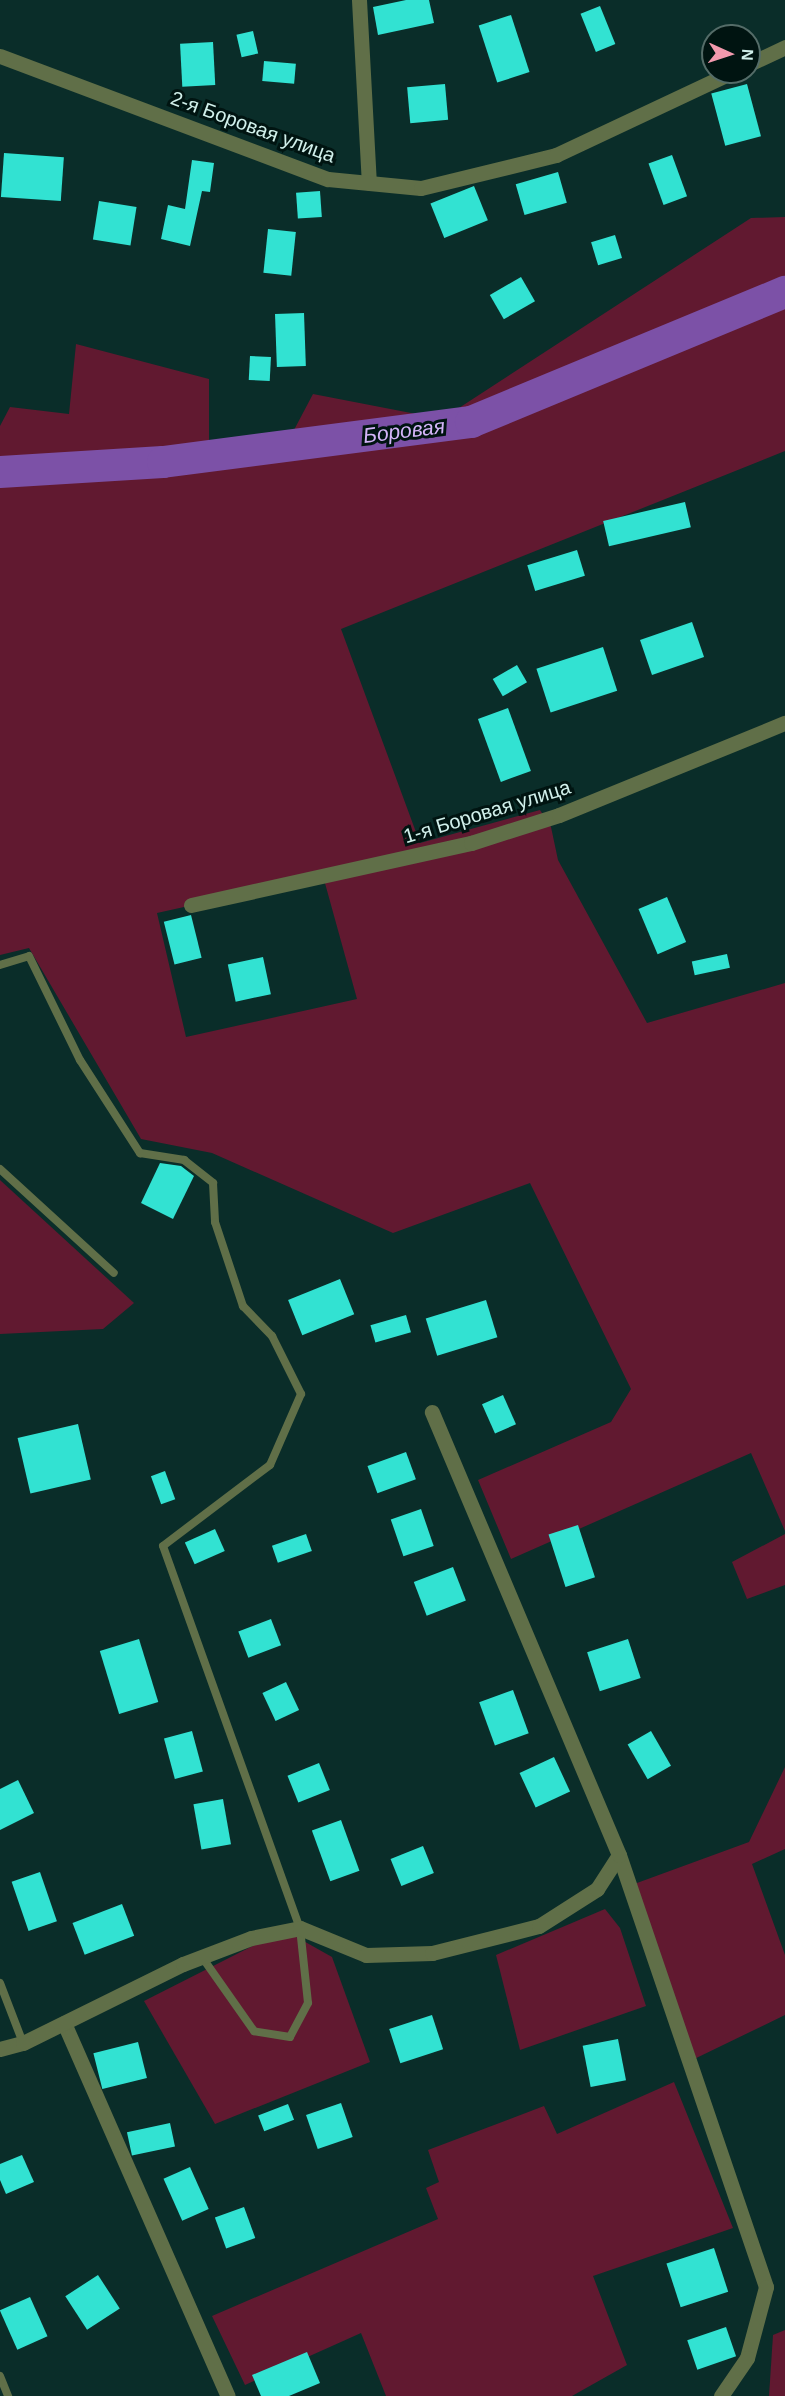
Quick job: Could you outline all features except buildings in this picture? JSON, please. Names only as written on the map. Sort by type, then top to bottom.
[{"type":"street","points":[[359,0],[369,183]]},
{"type":"street","points":[[761,58],[785,47]]},
{"type":"street","name":"2-я Боровая улица","points":[[0,56],[328,178],[421,188],[556,155],[707,84]]},
{"type":"street","name":"1-я Боровая улица","points":[[191,905],[471,843],[560,815],[785,723]]},
{"type":"street","points":[[432,1413],[618,1855],[766,2287],[747,2358],[721,2396]]},
{"type":"street","points":[[0,2049],[23,2043],[202,1957],[251,1938],[300,1928],[366,1954],[432,1953],[539,1926],[597,1889],[618,1855]]},
{"type":"street","points":[[64,2023],[228,2396]]},
{"type":"lane","points":[[0,965],[29,956],[80,1060],[140,1153],[184,1160],[213,1183],[215,1222],[243,1306],[272,1336],[301,1394],[270,1465],[163,1546],[300,1928],[308,2003],[290,2037],[254,2031],[202,1957]]},
{"type":"lane","points":[[0,1168],[114,1273]]},
{"type":"lane","points":[[0,1983],[23,2043]]},
{"type":"lane","points":[[0,2376],[8,2396]]},
{"type":"shaded area","points":[[785,217],[785,451],[341,629],[420,843],[540,810],[551,827],[558,860],[647,1023],[785,983],[785,1531],[751,1453],[511,1559],[478,1480],[611,1422],[631,1389],[530,1183],[393,1233],[212,1153],[141,1139],[29,948],[0,955],[0,426],[10,407],[69,414],[76,344],[209,379],[209,452],[285,447],[313,394],[442,419],[751,218]],"holes":[[[323,876],[357,999],[186,1037],[157,913]]]},
{"type":"shaded area","points":[[0,1180],[134,1303],[103,1329],[0,1334]]},
{"type":"shaded area","points":[[785,1534],[785,1585],[747,1599],[732,1562]]},
{"type":"shaded area","points":[[785,1767],[785,1849],[752,1864],[785,1955],[785,2015],[686,2063],[626,1887],[749,1842]]},
{"type":"shaded area","points":[[605,1909],[620,1928],[646,2006],[520,2050],[496,1955]]},
{"type":"shaded area","points":[[284,1930],[332,1957],[370,2062],[215,2124],[144,2001]]},
{"type":"shaded area","points":[[674,2082],[733,2228],[593,2276],[627,2365],[572,2396],[386,2396],[361,2333],[245,2385],[212,2316],[438,2219],[426,2188],[439,2182],[428,2150],[544,2106],[557,2134]]},
{"type":"shaded area","points":[[785,2330],[785,2396],[769,2396],[773,2335]]},
{"type":"waterway","name":"Боровая","points":[[0,472],[163,462],[471,422],[785,292]]}]
